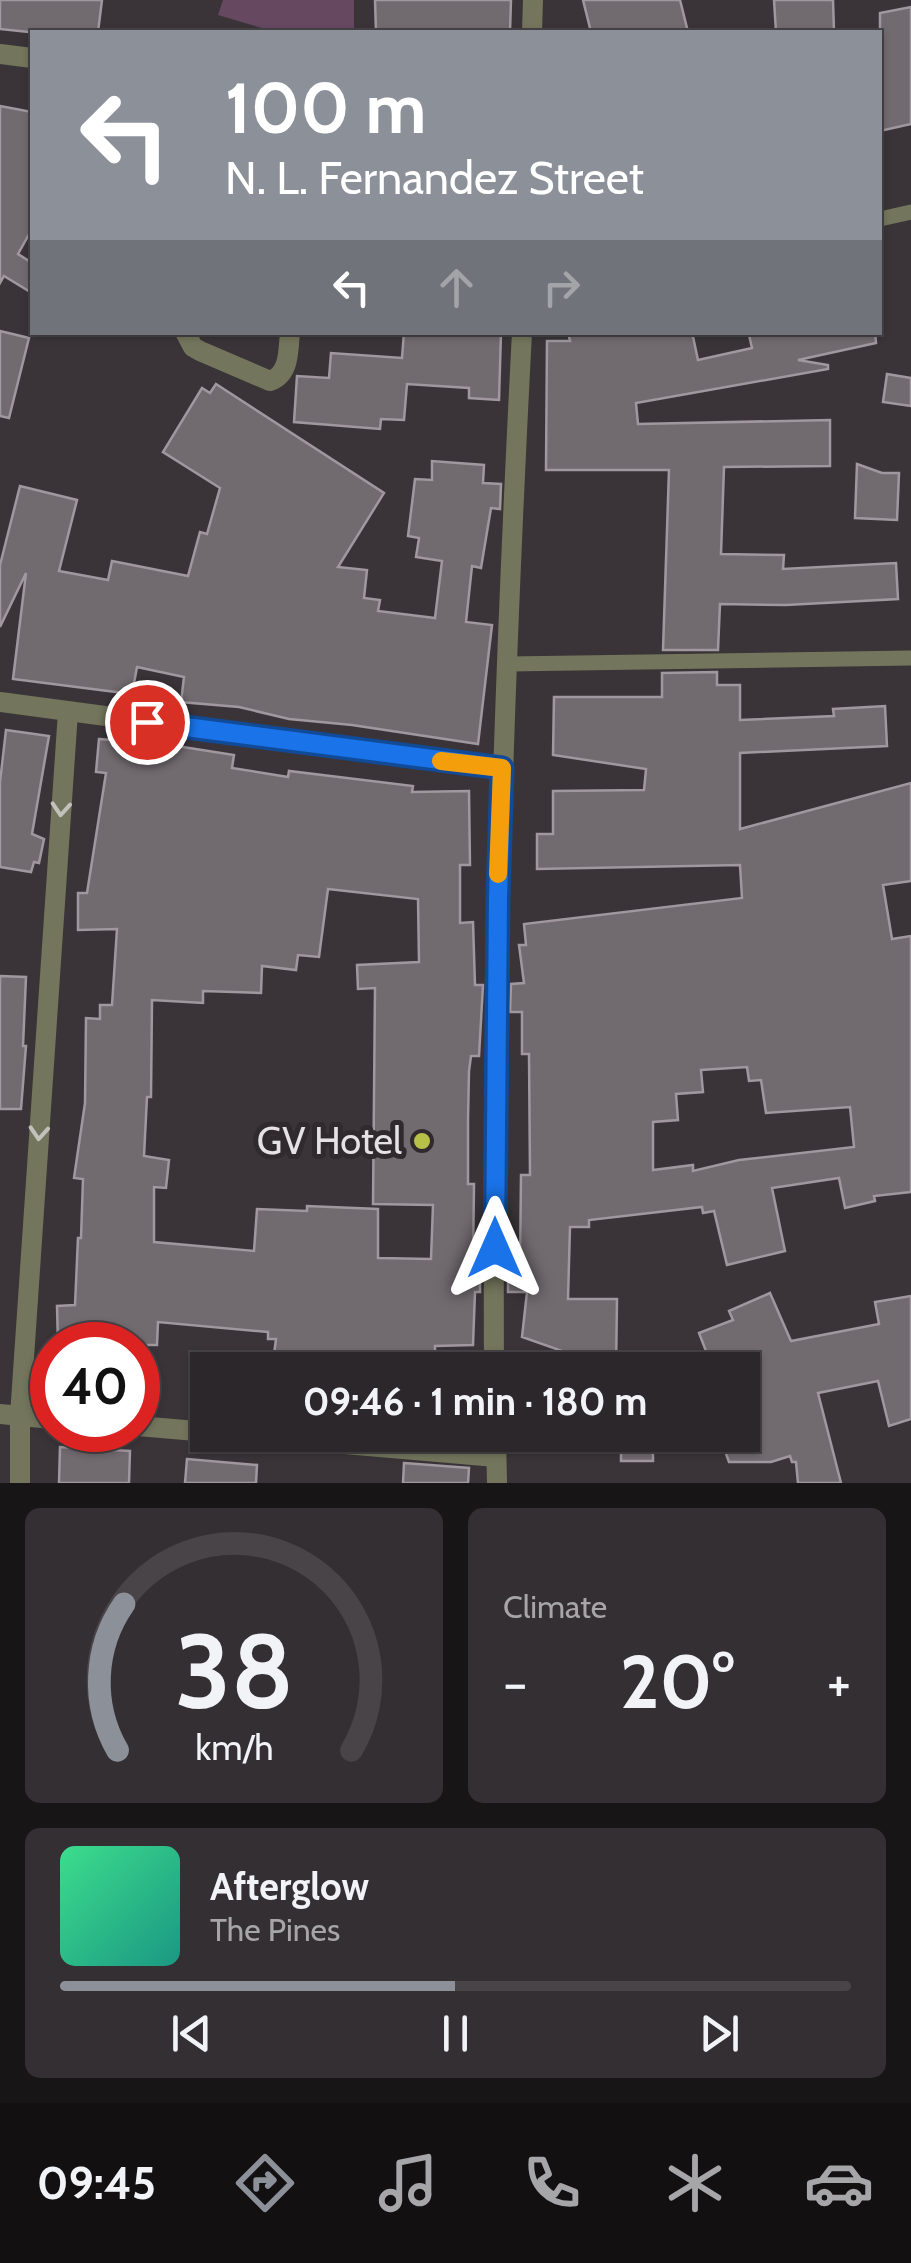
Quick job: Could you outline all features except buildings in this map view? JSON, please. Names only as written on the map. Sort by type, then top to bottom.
[{"type":"street","points":[[532,30],[533,0]]},
{"type":"street","points":[[0,54],[30,58]]},
{"type":"street","points":[[186,335],[192,347],[270,381],[285,369],[290,335]]},
{"type":"street","points":[[494,1352],[504,664],[522,335]]},
{"type":"street","points":[[0,702],[502,768]]},
{"type":"street","points":[[20,1483],[10,1415],[68,712]]},
{"type":"street","points":[[160,1428],[190,1430]]},
{"type":"street","points":[[438,1452],[496,1457]]},
{"type":"street","points":[[496,1452],[497,1483]]},
{"type":"lane","points":[[882,219],[911,212]]},
{"type":"lane","points":[[504,664],[911,658]]},
{"type":"shaded area","points":[[223,0],[354,0],[354,30],[268,30],[218,15]]},
{"type":"slow traffic","points":[[441,761],[502,768],[498,874]]},
{"type":"place","name":"GV Hotel","points":[[422,1141]]},
{"type":"route","points":[[147,722],[502,768],[495,1248]]}]
